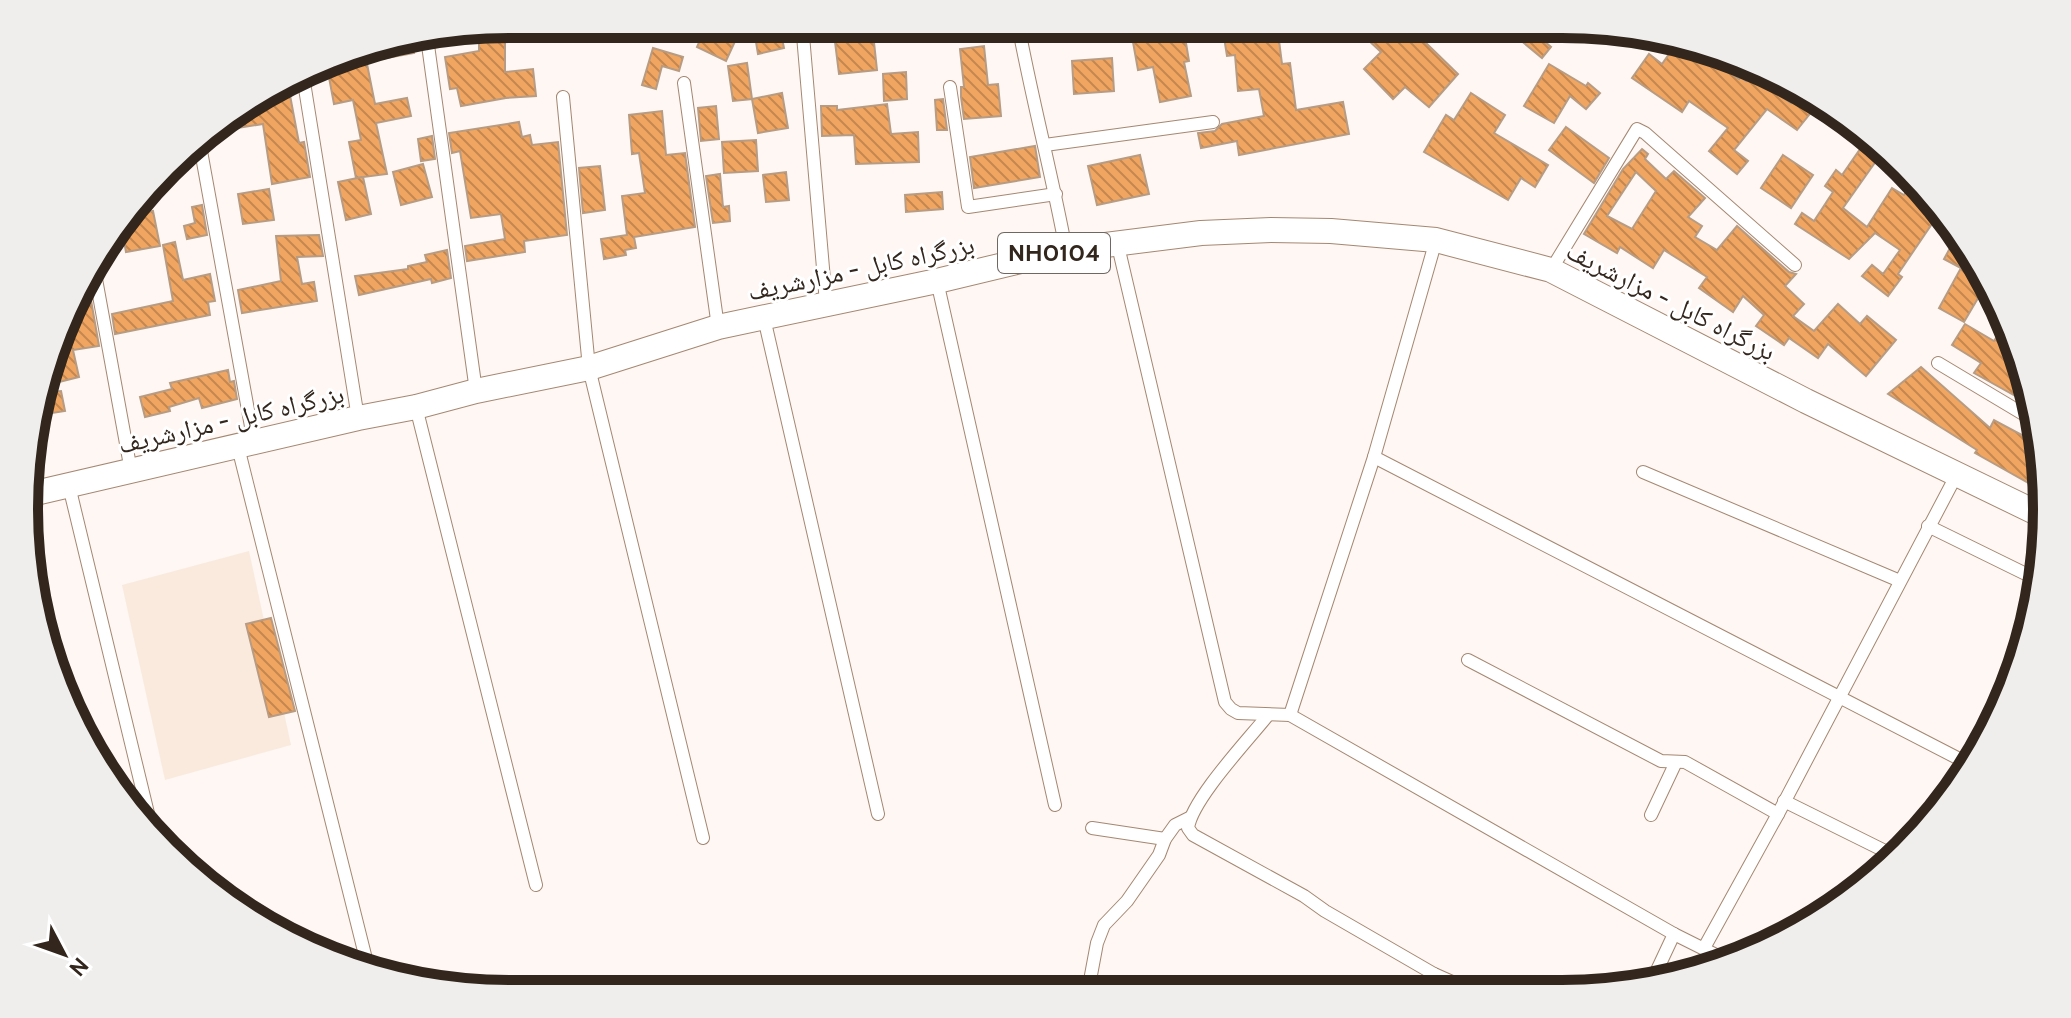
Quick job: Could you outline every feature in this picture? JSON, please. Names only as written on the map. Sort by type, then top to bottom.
[{"type":"highway","name":"بزرگراه کابل - مزارشریف","points":[[39,492],[476,391],[589,368],[718,327],[1066,250],[1118,246],[1201,233],[1271,230],[1331,231],[1436,240],[1551,270],[1806,401],[1957,474],[2033,505]]},
{"type":"street","points":[[803,38],[826,303]]},
{"type":"street","points":[[1020,38],[1066,250]]},
{"type":"street","points":[[428,45],[476,391]]},
{"type":"street","points":[[684,83],[718,327]]},
{"type":"street","points":[[305,85],[358,418]]},
{"type":"street","points":[[950,87],[968,207],[1056,194]]},
{"type":"street","points":[[563,97],[589,368],[703,838]]},
{"type":"street","points":[[1045,145],[1213,122]]},
{"type":"street","points":[[1551,270],[1637,129],[1795,265]]},
{"type":"street","points":[[201,153],[246,445],[366,957]]},
{"type":"street","points":[[1290,715],[1374,457],[1436,240]]},
{"type":"street","points":[[1118,246],[1225,702],[1238,713],[1290,715],[1674,934],[1715,954]]},
{"type":"street","points":[[937,281],[1055,805]]},
{"type":"street","points":[[97,282],[131,471]]},
{"type":"street","points":[[764,318],[878,814]]},
{"type":"street","points":[[1938,363],[2023,414]]},
{"type":"street","points":[[416,407],[536,885]]},
{"type":"street","points":[[1374,457],[1961,760]]},
{"type":"street","points":[[1643,472],[1900,581]]},
{"type":"street","points":[[1704,948],[1957,474]]},
{"type":"street","points":[[69,486],[147,811]]},
{"type":"street","points":[[1928,526],[2028,575]]},
{"type":"street","points":[[1468,660],[1661,761],[1685,762],[1778,814]]},
{"type":"street","points":[[1268,715],[1202,798],[1189,818],[1188,828],[1193,835],[1448,980]]},
{"type":"street","points":[[1651,815],[1676,762]]},
{"type":"street","points":[[1784,801],[1885,851]]},
{"type":"street","points":[[1090,980],[1104,925],[1127,901],[1159,855],[1175,825],[1189,818]]},
{"type":"street","points":[[1092,828],[1165,839]]},
{"type":"street","points":[[1657,970],[1674,934]]},
{"type":"street","points":[[1429,980],[1434,974]]},
{"type":"shaded area","points":[[249,551],[291,745],[165,780],[122,585]]},
{"type":"building","points":[[505,38],[505,72],[533,69],[536,96],[461,106],[457,88],[450,89],[445,57],[479,51],[479,39]]},
{"type":"building","points":[[701,38],[737,38],[726,61],[697,47]]},
{"type":"building","points":[[755,38],[782,38],[784,48],[758,54]]},
{"type":"building","points":[[830,38],[874,38],[877,70],[839,74],[835,42],[830,42]]},
{"type":"building","points":[[1141,38],[1185,38],[1189,61],[1184,62],[1191,96],[1160,102],[1153,67],[1138,70],[1133,42],[1141,41]]},
{"type":"building","points":[[1224,38],[1279,38],[1282,64],[1290,63],[1296,110],[1343,102],[1349,134],[1239,155],[1237,141],[1201,148],[1198,133],[1215,131],[1222,124],[1264,116],[1259,89],[1238,91],[1235,55],[1227,56]]},
{"type":"building","points":[[1366,38],[1431,38],[1426,43],[1458,74],[1429,107],[1405,87],[1393,99],[1364,69],[1381,52]]},
{"type":"building","points":[[1518,38],[1540,38],[1551,47],[1542,58]]},
{"type":"building","points":[[984,46],[988,85],[998,84],[1001,116],[964,119],[960,49]]},
{"type":"building","points":[[413,48],[414,53],[370,61],[387,54]]},
{"type":"building","points":[[653,48],[683,57],[679,71],[662,66],[656,89],[642,85]]},
{"type":"building","points":[[1671,51],[1684,54],[1718,65],[1739,79],[1741,77],[1746,81],[1749,77],[1791,103],[1794,99],[1813,110],[1797,130],[1767,109],[1734,150],[1748,161],[1737,174],[1709,151],[1728,128],[1689,101],[1682,112],[1632,78],[1649,54],[1662,64]]},
{"type":"building","points":[[1112,58],[1114,91],[1074,94],[1072,61]]},
{"type":"building","points":[[747,63],[752,99],[733,101],[728,66]]},
{"type":"building","points":[[367,64],[375,104],[407,98],[411,116],[376,123],[387,174],[363,177],[371,214],[346,220],[338,182],[362,177],[356,178],[349,142],[361,140],[353,100],[334,104],[328,74]]},
{"type":"building","points":[[1549,64],[1586,86],[1588,83],[1600,93],[1586,109],[1570,96],[1554,123],[1524,106]]},
{"type":"building","points":[[906,72],[907,99],[884,101],[883,74]]},
{"type":"building","points":[[290,93],[299,143],[304,142],[310,177],[272,184],[263,124],[230,129]]},
{"type":"building","points":[[782,93],[788,128],[758,133],[752,99]]},
{"type":"building","points":[[1471,93],[1505,115],[1494,133],[1548,165],[1535,187],[1521,178],[1508,200],[1424,152],[1446,115],[1454,120]]},
{"type":"building","points":[[943,99],[947,130],[937,130],[935,100]]},
{"type":"building","points":[[887,104],[891,134],[918,132],[919,162],[856,164],[854,135],[822,136],[821,106],[837,106],[837,110]]},
{"type":"building","points":[[716,106],[719,139],[701,141],[698,108]]},
{"type":"building","points":[[662,111],[666,155],[685,153],[695,227],[634,237],[636,248],[625,250],[626,255],[604,259],[601,239],[627,235],[622,196],[645,193],[639,153],[632,154],[629,115]]},
{"type":"building","points":[[519,122],[522,137],[530,135],[532,145],[558,142],[567,235],[524,241],[525,252],[467,261],[465,246],[505,239],[501,214],[471,218],[460,151],[452,153],[449,133]]},
{"type":"building","points":[[1566,127],[1609,158],[1594,183],[1549,150]]},
{"type":"building","points":[[432,136],[435,159],[421,161],[418,139]]},
{"type":"building","points":[[756,140],[758,171],[724,173],[722,142]]},
{"type":"building","points":[[1035,146],[1040,177],[974,188],[970,157]]},
{"type":"building","points":[[1862,146],[1877,159],[1843,208],[1867,227],[1892,188],[1904,195],[1908,189],[1934,220],[1898,274],[1902,277],[1888,296],[1862,276],[1872,265],[1883,274],[1900,250],[1875,233],[1849,259],[1795,224],[1802,213],[1814,221],[1833,192],[1825,186],[1836,170],[1842,175]]},
{"type":"building","points":[[1642,149],[1648,154],[1645,159],[1666,179],[1674,171],[1705,198],[1688,217],[1702,226],[1695,237],[1717,250],[1737,226],[1789,272],[1796,274],[1785,286],[1804,304],[1793,316],[1814,331],[1838,304],[1860,324],[1867,316],[1896,340],[1866,376],[1828,344],[1818,358],[1789,338],[1784,345],[1756,326],[1764,315],[1743,296],[1733,312],[1699,288],[1707,277],[1664,250],[1653,268],[1620,247],[1617,253],[1584,234],[1623,169]],"holes":[[[1636,172],[1656,191],[1632,229],[1607,216]]]},
{"type":"building","points":[[1140,155],[1149,194],[1097,205],[1088,166]]},
{"type":"building","points":[[1783,155],[1813,175],[1791,208],[1761,188]]},
{"type":"building","points":[[423,164],[432,197],[401,205],[393,172]]},
{"type":"building","points":[[600,166],[605,210],[583,213],[579,168]]},
{"type":"building","points":[[786,172],[789,200],[766,202],[763,175]]},
{"type":"building","points":[[720,174],[723,207],[729,206],[730,221],[713,223],[706,176]]},
{"type":"building","points":[[269,189],[274,220],[243,224],[238,194]]},
{"type":"building","points":[[942,192],[943,209],[906,212],[905,195]]},
{"type":"building","points":[[202,205],[207,235],[187,239],[184,226],[195,223],[192,207]]},
{"type":"building","points":[[153,211],[160,246],[126,252],[123,238],[142,213]]},
{"type":"building","points":[[319,235],[323,256],[297,257],[302,284],[314,282],[317,301],[242,313],[238,290],[281,281],[276,236]]},
{"type":"building","points":[[175,242],[183,280],[210,274],[215,301],[208,302],[210,315],[115,334],[112,314],[173,301],[163,245]]},
{"type":"building","points":[[1952,244],[1980,294],[1964,322],[1939,308],[1961,268],[1944,259]]},
{"type":"building","points":[[447,250],[451,278],[432,283],[431,279],[359,295],[355,276],[408,269],[408,266],[427,262],[425,255]]},
{"type":"building","points":[[90,295],[99,346],[73,350],[79,377],[59,382],[58,375],[63,358]]},
{"type":"building","points":[[1965,324],[1994,341],[1999,334],[2020,398],[1974,373],[1981,363],[1952,345]]},
{"type":"building","points":[[1921,367],[1990,428],[1994,420],[2027,438],[2032,485],[1975,453],[1977,450],[1888,394]]},
{"type":"building","points":[[228,370],[230,382],[234,381],[237,399],[202,408],[199,398],[169,407],[170,411],[145,417],[140,397],[172,389],[170,383]]},
{"type":"building","points":[[61,391],[65,411],[48,414],[53,392]]},
{"type":"building","points":[[271,618],[295,711],[269,717],[246,624]]}]
